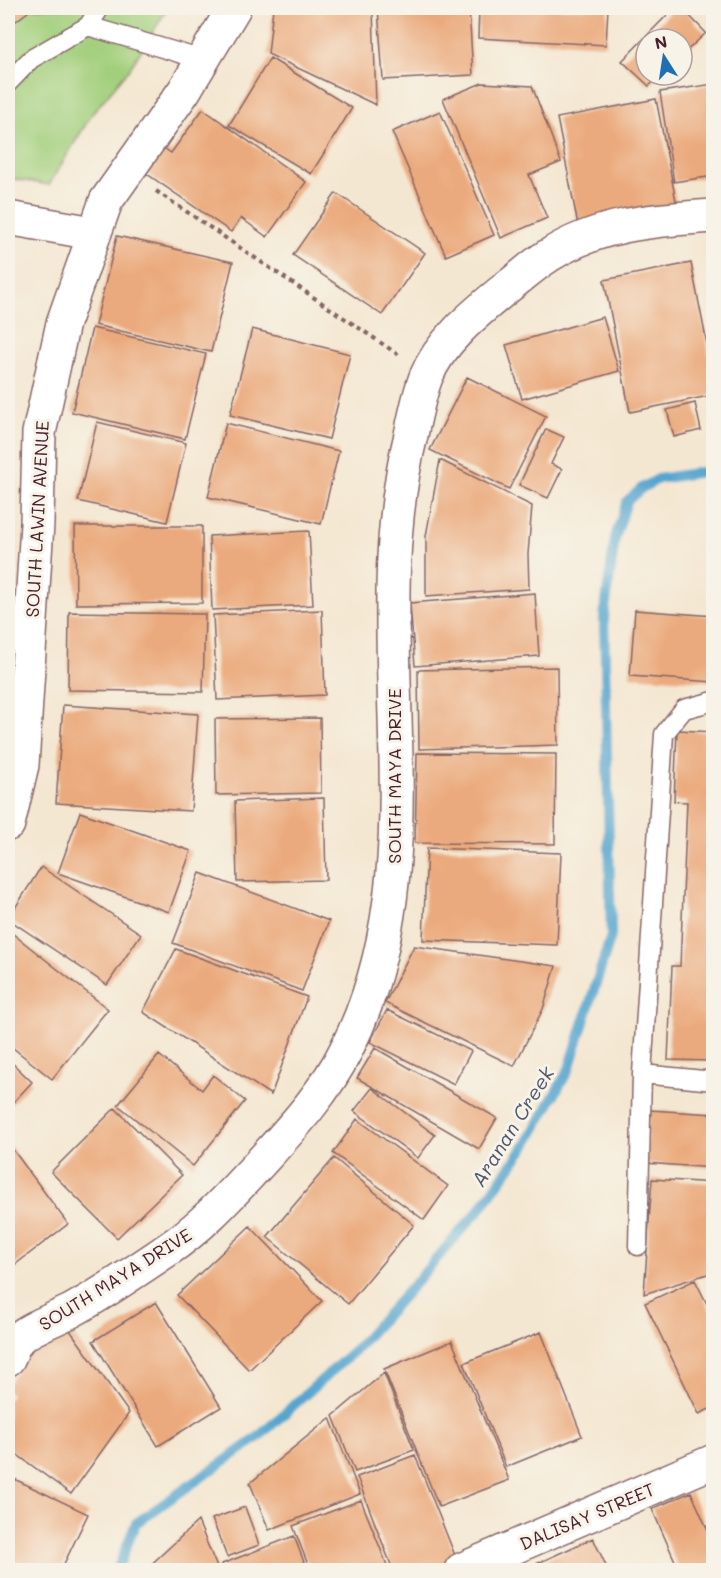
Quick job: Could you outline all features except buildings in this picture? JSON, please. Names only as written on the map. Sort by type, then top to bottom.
[{"type":"street","name":"SOUTH LAWIN AVENUE","points":[[8,824],[22,765],[37,524],[39,433],[63,323],[105,201],[184,91],[234,8]]},
{"type":"street","name":"SOUTH MAYA DRIVE","points":[[11,1339],[75,1308],[152,1260],[210,1217],[299,1121],[345,1054],[365,1008],[377,977],[386,932],[396,849],[393,563],[398,507],[404,463],[427,375],[450,340],[477,312],[548,256],[593,232],[636,221],[714,216]]},
{"type":"street","points":[[8,218],[93,233]]},
{"type":"street","name":"DALISAY STREET","points":[[461,1570],[714,1461]]},
{"type":"lane","points":[[8,83],[31,59],[88,26],[100,8]]},
{"type":"lane","points":[[88,26],[203,60]]},
{"type":"lane","points":[[638,1246],[642,1074],[664,734],[684,709],[714,701]]},
{"type":"lane","points":[[642,1074],[714,1081]]},
{"type":"path","points":[[126,171],[427,375]]},
{"type":"green space","points":[[8,8],[168,8],[130,68],[92,114],[49,185],[8,178]]},
{"type":"waterway","name":"Aranan Creek","points":[[117,1570],[136,1523],[256,1439],[354,1351],[480,1209],[526,1145],[569,1069],[611,936],[604,617],[615,538],[627,501],[642,488],[658,479],[714,470]]}]
